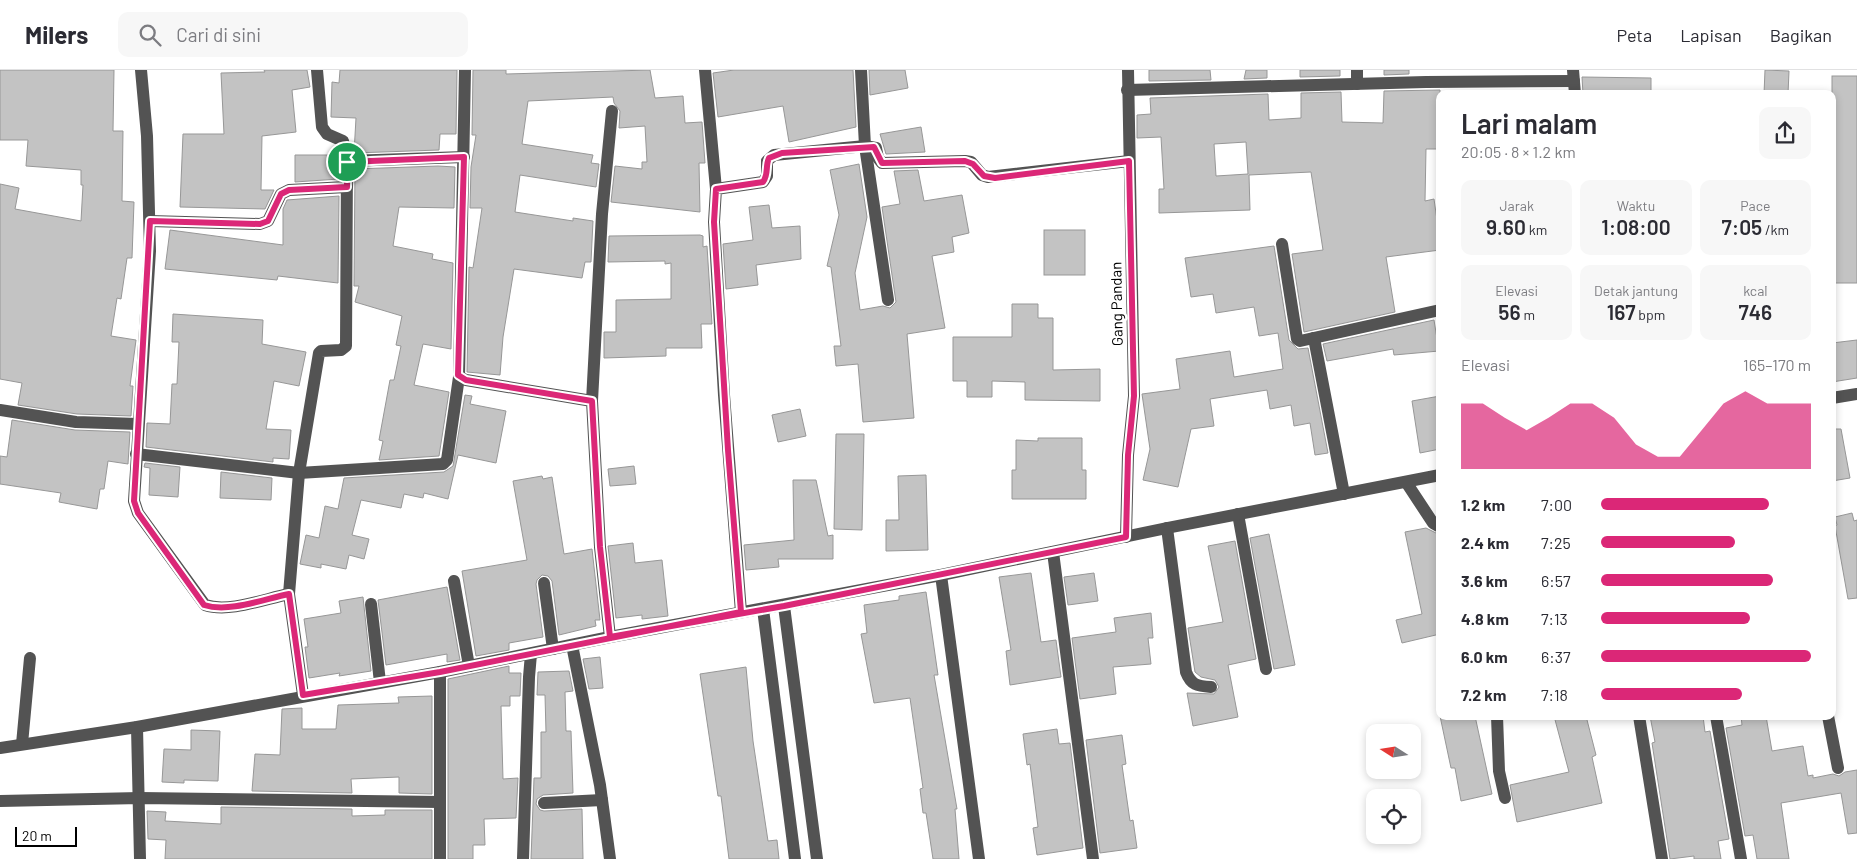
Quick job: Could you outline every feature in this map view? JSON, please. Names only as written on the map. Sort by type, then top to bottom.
[{"type":"street","points":[[141,70],[148,136],[150,221],[145,331],[136,454],[135,508],[204,605],[213,608],[231,606],[289,594]]},
{"type":"street","points":[[303,695],[289,594],[299,473],[318,353],[321,351],[344,350],[346,346],[347,162],[343,141],[327,134],[322,127],[317,70]]},
{"type":"street","points":[[136,454],[299,473],[444,463],[449,453],[448,443],[459,377],[465,70]]},
{"type":"street","points":[[705,70],[716,189],[714,222],[726,423],[741,612]]},
{"type":"street","points":[[862,70],[865,146],[888,300]]},
{"type":"street","name":"Gang Pandan","points":[[1126,537],[1128,455],[1134,396],[1128,70]]},
{"type":"street","points":[[1357,70],[1357,84]]},
{"type":"street","points":[[1128,90],[1426,82],[1574,82]]},
{"type":"street","points":[[610,637],[600,547],[592,401],[602,214],[612,111]]},
{"type":"street","points":[[716,189],[763,182],[767,176],[767,161],[774,155],[865,146],[876,148],[878,158],[882,163],[965,161],[970,162],[982,175],[988,177],[1129,161]]},
{"type":"street","points":[[347,162],[464,157]]},
{"type":"street","points":[[150,221],[260,224],[268,221],[281,194],[289,190],[347,187]]},
{"type":"street","points":[[1282,244],[1298,339],[1302,341],[1436,311]]},
{"type":"street","points":[[1314,338],[1344,494]]},
{"type":"street","points":[[459,377],[466,380],[592,401]]},
{"type":"street","points":[[1836,397],[1857,394]]},
{"type":"street","points":[[0,410],[76,422],[138,424]]},
{"type":"street","points":[[0,748],[137,727],[303,695],[440,672],[610,637],[942,575],[1167,528],[1436,476]]},
{"type":"street","points":[[1406,482],[1436,525]]},
{"type":"street","points":[[1238,514],[1266,669]]},
{"type":"street","points":[[1167,528],[1186,672],[1189,679],[1197,686],[1211,687]]},
{"type":"street","points":[[1053,552],[1093,859]]},
{"type":"street","points":[[942,575],[979,859]]},
{"type":"street","points":[[454,581],[469,666]]},
{"type":"street","points":[[544,583],[553,649]]},
{"type":"street","points":[[371,604],[380,682]]},
{"type":"street","points":[[784,606],[817,859]]},
{"type":"street","points":[[763,609],[794,859]]},
{"type":"street","points":[[572,645],[602,800],[610,859]]},
{"type":"street","points":[[522,859],[529,677],[532,654]]},
{"type":"street","points":[[22,744],[30,658]]},
{"type":"street","points":[[440,672],[440,859]]},
{"type":"street","points":[[1497,720],[1499,771],[1505,798]]},
{"type":"street","points":[[1640,720],[1662,859]]},
{"type":"street","points":[[1717,720],[1741,859]]},
{"type":"street","points":[[1829,720],[1838,768]]},
{"type":"street","points":[[137,727],[140,859]]},
{"type":"street","points":[[0,801],[140,798],[440,802]]},
{"type":"street","points":[[544,803],[602,800]]},
{"type":"building","points":[[0,70],[114,70],[113,131],[123,131],[122,201],[134,202],[132,258],[127,258],[121,299],[117,298],[111,336],[136,340],[130,386],[133,386],[131,416],[77,414],[18,405],[22,383],[0,379],[0,184],[19,188],[15,209],[81,221],[83,185],[81,185],[81,170],[26,166],[28,140],[0,140]]},
{"type":"building","points":[[264,70],[307,70],[310,87],[292,90],[296,132],[262,136],[261,190],[274,190],[265,209],[180,207],[183,134],[224,134],[221,73],[265,72]]},
{"type":"building","points":[[340,70],[457,70],[456,134],[440,134],[439,150],[354,153],[356,118],[331,117],[332,82],[339,83]]},
{"type":"building","points":[[473,70],[506,70],[506,74],[650,70],[655,98],[683,96],[685,123],[702,122],[705,163],[699,163],[700,212],[611,202],[615,166],[642,169],[642,162],[647,162],[645,126],[619,128],[620,111],[614,103],[613,97],[528,101],[522,144],[593,155],[591,163],[599,164],[596,187],[520,175],[515,212],[573,221],[573,218],[593,221],[591,262],[585,262],[582,278],[514,269],[503,337],[500,375],[467,372],[469,267],[473,268],[482,208],[470,208],[471,167],[476,135],[472,135]]},
{"type":"building","points":[[734,70],[853,70],[856,127],[789,142],[783,106],[718,117],[713,73]]},
{"type":"building","points":[[869,70],[905,70],[908,88],[870,95]]},
{"type":"building","points":[[1149,70],[1210,70],[1211,80],[1149,81]]},
{"type":"building","points":[[1246,70],[1267,70],[1267,78],[1244,79]]},
{"type":"building","points":[[1300,70],[1340,70],[1340,76],[1300,77]]},
{"type":"building","points":[[1384,70],[1409,70],[1409,74],[1384,75]]},
{"type":"building","points":[[1765,70],[1789,71],[1788,90],[1764,90]]},
{"type":"building","points":[[1832,76],[1857,76],[1857,283],[1836,283],[1836,90],[1832,90]]},
{"type":"building","points":[[1582,77],[1651,78],[1651,90],[1583,90]]},
{"type":"building","points":[[1436,90],[1436,149],[1426,149],[1425,201],[1434,199],[1436,251],[1386,257],[1395,312],[1304,332],[1292,254],[1323,250],[1311,172],[1249,175],[1250,210],[1159,213],[1159,189],[1164,189],[1161,137],[1137,138],[1137,115],[1151,114],[1150,98],[1268,94],[1269,120],[1301,118],[1301,93],[1341,92],[1342,122],[1383,123],[1384,91]],"holes":[[[1246,142],[1248,174],[1216,176],[1214,144]]]},
{"type":"building","points":[[921,127],[925,152],[886,154],[880,134]]},
{"type":"building","points":[[295,155],[338,155],[339,179],[295,182]]},
{"type":"building","points":[[859,164],[867,217],[855,273],[860,310],[883,306],[890,308],[896,302],[882,207],[900,204],[894,171],[918,170],[924,201],[962,195],[969,233],[952,237],[954,252],[932,256],[945,328],[907,334],[914,418],[863,422],[858,364],[836,366],[834,346],[841,346],[831,267],[827,266],[839,215],[830,170]]},
{"type":"building","points":[[455,167],[454,208],[399,207],[393,246],[433,254],[432,259],[453,263],[451,349],[423,344],[414,385],[449,392],[439,456],[379,460],[383,441],[379,440],[390,380],[394,380],[401,346],[396,345],[402,316],[355,302],[359,286],[354,286],[355,169]]},
{"type":"building","points":[[339,196],[338,283],[278,276],[277,280],[165,269],[170,230],[283,245],[283,209],[287,200]]},
{"type":"building","points":[[769,205],[772,228],[800,226],[801,259],[756,265],[758,285],[726,289],[723,244],[753,240],[749,207]]},
{"type":"building","points":[[1044,230],[1085,230],[1085,275],[1044,275]]},
{"type":"building","points":[[609,236],[703,236],[703,247],[707,246],[712,324],[701,324],[702,348],[666,348],[666,356],[604,358],[604,332],[616,332],[616,300],[671,299],[671,263],[665,264],[665,261],[608,262]]},
{"type":"building","points":[[1274,246],[1289,340],[1298,349],[1308,348],[1328,453],[1315,455],[1310,423],[1294,426],[1291,405],[1270,409],[1267,390],[1210,399],[1214,426],[1191,429],[1178,487],[1143,480],[1150,449],[1142,394],[1180,389],[1176,359],[1230,351],[1234,377],[1283,369],[1278,333],[1259,336],[1254,307],[1216,313],[1213,294],[1191,297],[1185,258]]},
{"type":"building","points":[[1012,304],[1038,304],[1038,318],[1053,318],[1053,370],[1100,369],[1100,401],[1025,400],[1025,382],[992,381],[992,397],[967,397],[967,381],[953,381],[953,337],[1012,337]]},
{"type":"building","points":[[173,314],[263,320],[262,344],[306,352],[299,386],[274,381],[266,429],[291,430],[289,459],[273,458],[273,462],[146,447],[147,423],[170,424],[172,384],[177,384],[179,342],[172,342]]},
{"type":"building","points":[[1434,320],[1436,332],[1436,351],[1394,355],[1393,349],[1327,361],[1323,344]]},
{"type":"building","points":[[1857,340],[1857,378],[1836,381],[1836,343]]},
{"type":"building","points":[[465,395],[472,396],[470,404],[506,411],[496,463],[458,455],[448,499],[424,493],[423,498],[404,494],[401,508],[361,500],[352,535],[369,539],[364,559],[349,555],[346,569],[321,564],[321,568],[300,564],[306,535],[319,538],[325,506],[338,509],[344,478],[444,472],[453,466]]},
{"type":"building","points":[[1436,397],[1436,450],[1420,453],[1412,401]]},
{"type":"building","points":[[800,409],[806,436],[778,442],[772,415]]},
{"type":"building","points":[[12,420],[75,430],[130,432],[128,464],[108,461],[104,489],[100,489],[97,509],[59,502],[61,493],[0,484],[0,456],[7,457]]},
{"type":"building","points":[[1836,429],[1841,429],[1850,478],[1836,480]]},
{"type":"building","points":[[836,434],[864,434],[862,530],[834,529]]},
{"type":"building","points":[[1038,438],[1082,438],[1082,470],[1086,470],[1086,499],[1012,499],[1012,470],[1016,470],[1016,440],[1038,441]]},
{"type":"building","points":[[145,463],[180,467],[178,497],[149,495],[150,468],[144,467]]},
{"type":"building","points":[[634,466],[636,484],[610,486],[608,469]]},
{"type":"building","points":[[221,472],[272,478],[271,500],[220,498]]},
{"type":"building","points":[[926,475],[928,550],[886,551],[886,520],[899,520],[898,476]]},
{"type":"building","points":[[542,476],[543,479],[552,477],[564,554],[592,549],[600,620],[595,620],[596,626],[559,635],[552,581],[548,576],[542,575],[536,584],[543,637],[509,643],[509,650],[476,656],[462,571],[527,560],[513,481]]},
{"type":"building","points":[[793,480],[816,480],[828,536],[833,535],[833,559],[778,559],[779,567],[746,570],[744,545],[794,540]]},
{"type":"building","points":[[1852,513],[1854,521],[1857,520],[1857,598],[1848,599],[1836,532],[1836,517]]},
{"type":"building","points":[[1426,528],[1436,533],[1436,635],[1402,643],[1396,620],[1422,614],[1405,532]]},
{"type":"building","points":[[1269,534],[1295,665],[1274,669],[1250,538]]},
{"type":"building","points":[[1235,541],[1256,659],[1228,665],[1238,717],[1193,726],[1187,693],[1214,694],[1219,687],[1215,680],[1201,677],[1195,672],[1188,628],[1223,622],[1208,546]]},
{"type":"building","points":[[633,543],[635,563],[662,560],[668,616],[642,619],[642,615],[616,618],[608,546]]},
{"type":"building","points":[[1031,573],[1041,642],[1056,640],[1061,677],[1010,685],[1006,651],[1011,650],[999,577]]},
{"type":"building","points":[[1094,573],[1098,601],[1068,605],[1064,577]]},
{"type":"building","points":[[447,587],[460,660],[447,662],[447,654],[386,665],[378,600]]},
{"type":"building","points":[[926,592],[938,675],[934,675],[957,809],[955,809],[959,859],[933,859],[926,813],[923,813],[920,789],[923,788],[910,698],[874,703],[861,634],[867,633],[864,605],[899,600],[899,596]]},
{"type":"building","points":[[363,597],[371,671],[309,678],[305,647],[308,647],[304,619],[341,613],[339,601]]},
{"type":"building","points":[[1151,613],[1153,638],[1148,638],[1151,664],[1113,667],[1116,694],[1080,699],[1072,638],[1116,632],[1114,618]]},
{"type":"building","points":[[600,657],[603,688],[589,689],[583,659]]},
{"type":"building","points":[[509,666],[509,673],[521,673],[520,696],[510,696],[510,706],[501,706],[503,779],[518,778],[516,818],[484,819],[485,845],[473,845],[473,859],[448,859],[448,679]]},
{"type":"building","points":[[746,667],[753,741],[768,841],[777,840],[779,859],[729,859],[721,796],[718,796],[700,674]]},
{"type":"building","points":[[569,671],[573,691],[565,692],[566,731],[571,731],[573,793],[543,795],[537,799],[536,804],[540,810],[544,811],[582,809],[583,859],[531,859],[534,778],[541,778],[541,732],[546,732],[545,695],[537,695],[538,672]]},
{"type":"building","points":[[432,696],[432,794],[399,793],[399,777],[351,779],[352,793],[252,791],[255,754],[280,755],[282,709],[302,708],[302,729],[336,729],[338,705],[399,703],[398,697]]},
{"type":"building","points":[[1441,720],[1476,720],[1492,794],[1461,801],[1455,768],[1451,768]]},
{"type":"building","points":[[1555,720],[1587,720],[1596,755],[1592,757],[1602,803],[1517,822],[1510,785],[1569,772]]},
{"type":"building","points":[[1651,720],[1704,720],[1705,732],[1710,731],[1729,839],[1718,841],[1721,859],[1694,859],[1694,856],[1670,859],[1652,743],[1655,742]]},
{"type":"building","points":[[1741,720],[1767,720],[1772,751],[1803,746],[1808,776],[1813,775],[1813,778],[1833,774],[1839,776],[1845,772],[1857,770],[1857,833],[1848,834],[1841,793],[1781,803],[1789,859],[1757,859],[1753,835],[1745,836],[1726,728],[1742,725]]},
{"type":"building","points":[[1057,729],[1059,744],[1070,743],[1083,848],[1037,855],[1033,828],[1038,827],[1030,764],[1027,765],[1023,734]]},
{"type":"building","points":[[191,730],[220,731],[218,781],[184,780],[184,783],[162,782],[164,749],[191,750]]},
{"type":"building","points":[[1122,735],[1126,764],[1122,765],[1130,821],[1133,820],[1137,848],[1100,853],[1086,740]]},
{"type":"building","points":[[221,807],[352,809],[352,816],[385,815],[385,810],[432,810],[432,859],[165,859],[166,840],[148,839],[147,811],[166,812],[165,821],[221,824]]},
{"type":"route","points":[[347,162],[347,187],[289,190],[281,194],[268,221],[260,224],[150,221],[150,251],[138,424],[135,508],[204,605],[213,608],[231,606],[289,594],[303,695],[440,672],[741,612],[724,395],[714,222],[716,189],[763,182],[767,176],[767,161],[774,155],[782,153],[865,146],[874,147],[882,163],[965,161],[973,164],[982,175],[995,178],[1129,161],[1134,396],[1128,455],[1126,537],[784,606],[741,612],[610,637],[600,547],[592,401],[466,380],[458,375],[464,157],[347,162]]}]
